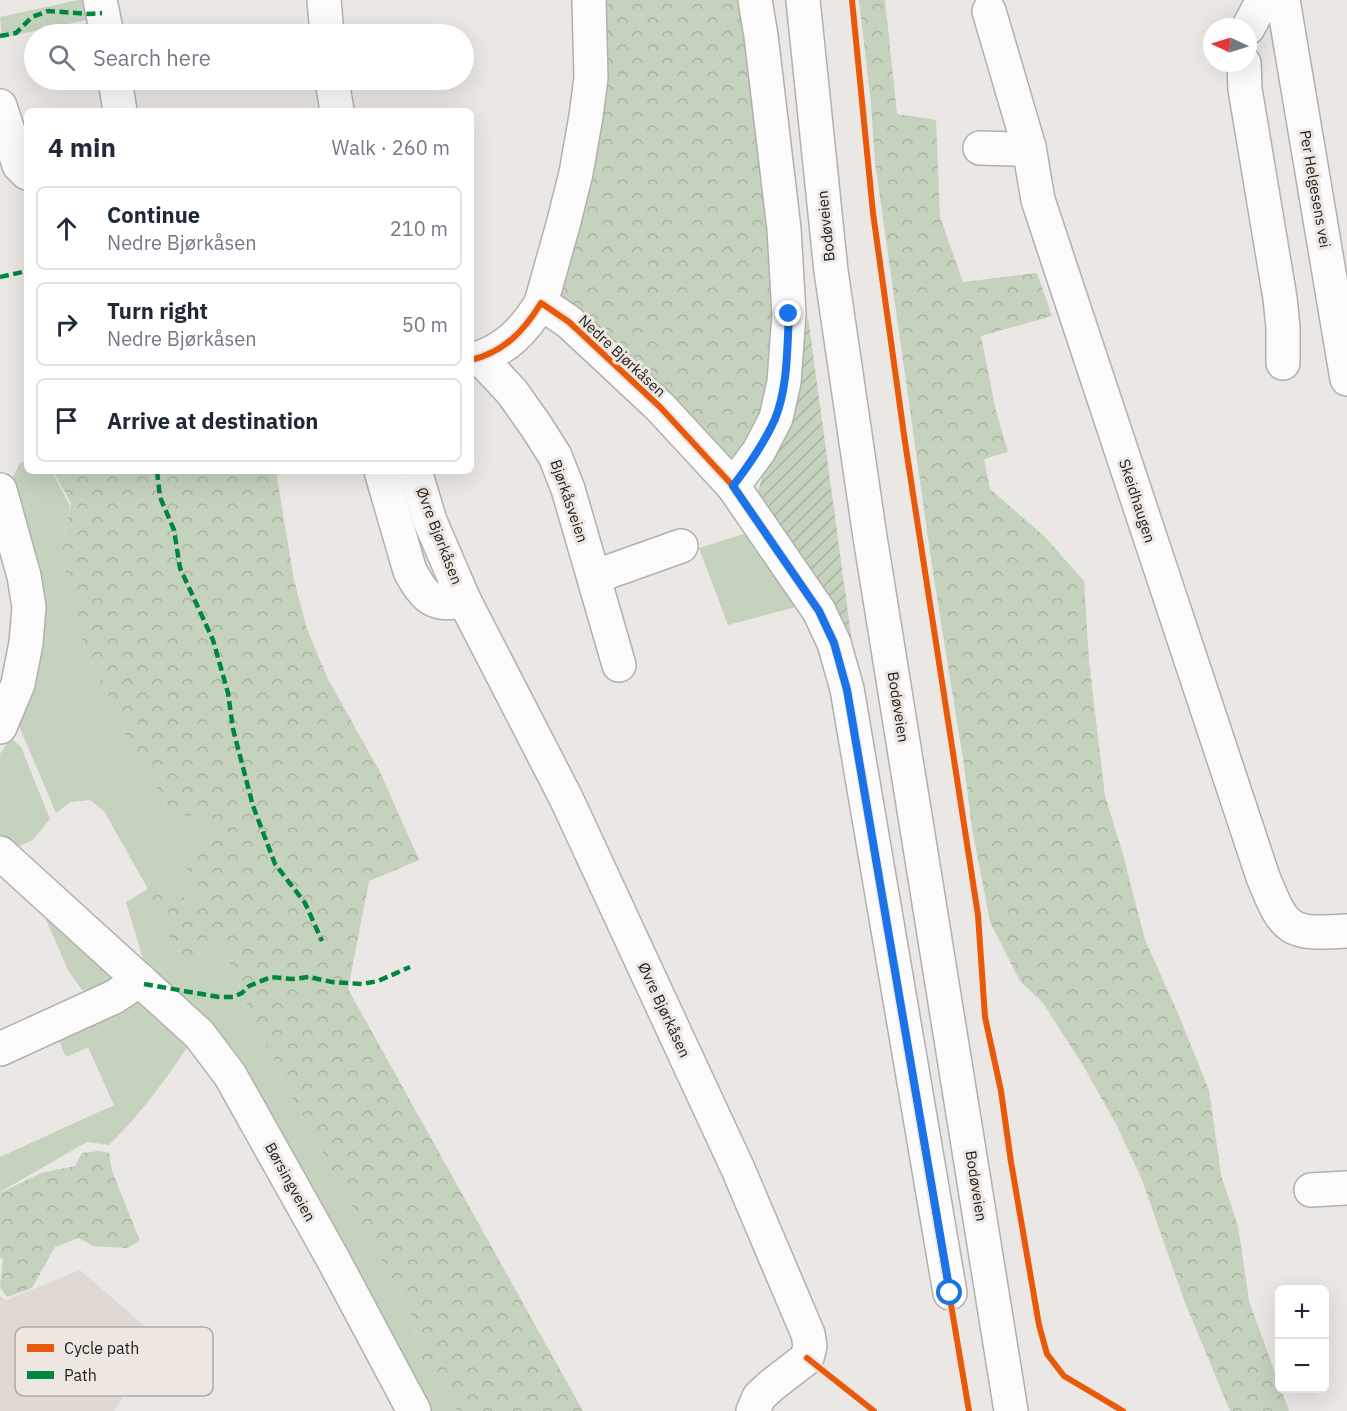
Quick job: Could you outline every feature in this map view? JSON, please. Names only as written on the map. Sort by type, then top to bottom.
[{"type":"street","points":[[100,0],[105,24]]},
{"type":"street","points":[[324,0],[326,24]]},
{"type":"street","points":[[475,359],[500,349],[513,340],[529,322],[541,303],[566,214],[585,116],[591,78],[589,0]]},
{"type":"street","points":[[733,486],[759,451],[776,418],[784,382],[789,314],[784,229],[761,36],[754,0]]},
{"type":"street","name":"Bodøveien","points":[[802,0],[831,271],[868,526],[1011,1411]]},
{"type":"street","points":[[1253,18],[1263,0]]},
{"type":"street","name":"Per Helgesens vei","points":[[1283,0],[1347,378]]},
{"type":"street","name":"Skeidhaugen","points":[[989,11],[1029,147],[1038,200],[1266,886],[1277,911],[1287,924],[1299,930],[1315,933],[1347,931]]},
{"type":"street","points":[[1244,72],[1245,89],[1280,298],[1283,363]]},
{"type":"street","points":[[117,90],[120,108]]},
{"type":"street","points":[[334,90],[337,108]]},
{"type":"street","points":[[0,106],[19,165],[24,170]]},
{"type":"street","points":[[980,148],[1029,147]]},
{"type":"street","name":"Nedre Bjørkåsen","points":[[541,303],[569,322],[660,407],[733,486],[819,611],[834,643],[847,690],[950,1293]]},
{"type":"street","name":"Bjørkåsveien","points":[[475,359],[512,392],[555,456],[568,489],[619,665]]},
{"type":"street","name":"Øvre Bjørkåsen","points":[[382,474],[410,571],[417,584],[431,599],[441,603],[448,604],[464,600]]},
{"type":"street","name":"Øvre Bjørkåsen","points":[[416,474],[430,521],[464,600],[566,798],[738,1169],[808,1334],[810,1346],[807,1358],[759,1397],[753,1411]]},
{"type":"street","points":[[0,490],[8,545],[24,576],[29,607],[26,643],[18,684],[0,727]]},
{"type":"street","points":[[594,577],[681,546]]},
{"type":"street","name":"Børsingveien","points":[[0,853],[199,1034],[230,1075],[333,1259],[406,1409]]},
{"type":"street","points":[[0,1049],[114,997],[140,980]]},
{"type":"street","points":[[1311,1190],[1347,1188]]},
{"type":"shaded area","points":[[80,1270],[145,1327],[15,1327],[15,1396],[123,1396],[114,1411],[0,1411],[0,1296],[7,1300]]},
{"type":"green space","points":[[78,0],[88,0],[91,19],[68,24],[24,24],[24,33],[2,38],[0,17]]},
{"type":"green space","points":[[599,0],[745,0],[777,261],[770,400],[748,440],[728,469],[554,302]]},
{"type":"green space","points":[[859,0],[885,0],[897,114],[936,120],[940,217],[963,282],[1037,273],[1052,316],[981,336],[995,407],[1008,452],[984,459],[990,489],[1044,536],[1084,581],[1089,661],[1105,796],[1123,854],[1145,940],[1209,1090],[1221,1175],[1238,1226],[1249,1301],[1275,1372],[1275,1393],[1282,1393],[1289,1411],[1230,1411],[1184,1300],[1142,1180],[1117,1126],[1084,1067],[1043,1003],[1020,981],[990,922],[972,828],[932,566],[875,162]]},
{"type":"green space","points":[[808,317],[854,657],[757,495]]},
{"type":"green space","points":[[24,461],[24,474],[54,474],[70,506],[61,554],[85,648],[126,735],[172,814],[218,819],[204,903],[149,890],[181,961],[201,953],[220,939],[257,1028],[294,1101],[412,1316],[421,1362],[458,1411],[427,1411],[145,966],[126,902],[148,889],[104,811],[90,800],[71,802],[56,813],[19,726],[27,708],[39,649],[10,482],[20,463]]},
{"type":"green space","points":[[55,474],[276,474],[294,580],[307,629],[328,679],[380,772],[419,860],[369,881],[348,989],[583,1411],[458,1411],[421,1362],[412,1316],[294,1101],[257,1028],[220,939],[201,953],[181,962],[148,889],[203,902],[183,861],[217,819],[172,814],[126,735],[85,648],[61,554],[71,503]]},
{"type":"green space","points":[[747,533],[803,605],[728,625],[699,548]]},
{"type":"green space","points":[[11,738],[21,747],[50,819],[33,840],[15,848],[0,842],[0,754]]},
{"type":"green space","points":[[41,908],[113,974],[110,983],[89,991],[82,990],[68,970]]},
{"type":"green space","points":[[139,1003],[153,1005],[190,1043],[162,1083],[109,1145],[87,1142],[0,1192],[0,1157],[114,1105],[88,1047],[66,1057],[56,1034],[109,1011]]},
{"type":"green space","points":[[99,1151],[109,1153],[112,1171],[140,1241],[126,1248],[93,1246],[79,1238],[55,1247],[32,1288],[7,1297],[0,1287],[3,1259],[0,1257],[0,1193],[41,1173],[75,1166],[82,1153]]},
{"type":"marked path","points":[[25,24],[32,17],[48,11],[102,13]]},
{"type":"marked path","points":[[0,36],[16,33],[24,25]]},
{"type":"marked path","points":[[0,277],[24,272]]},
{"type":"marked path","points":[[157,474],[160,497],[174,530],[180,568],[213,640],[228,693],[233,729],[253,806],[275,864],[305,903],[322,941]]},
{"type":"marked path","points":[[144,984],[219,997],[233,997],[242,993],[249,986],[271,977],[292,979],[309,977],[332,982],[362,984],[378,981],[410,967]]},
{"type":"cycle path","points":[[852,0],[873,213],[905,442],[978,915],[985,1017],[1001,1091],[1039,1325],[1047,1354],[1064,1376],[1123,1411]]},
{"type":"cycle path","points":[[474,359],[493,352],[512,339],[528,323],[541,303],[569,322],[660,407],[733,486],[819,611],[834,643],[847,689],[969,1411]]},
{"type":"cycle path","points":[[807,1358],[874,1411]]},
{"type":"route","points":[[789,314],[784,382],[776,418],[759,451],[733,486],[819,611],[834,643],[847,690],[950,1293]]}]
